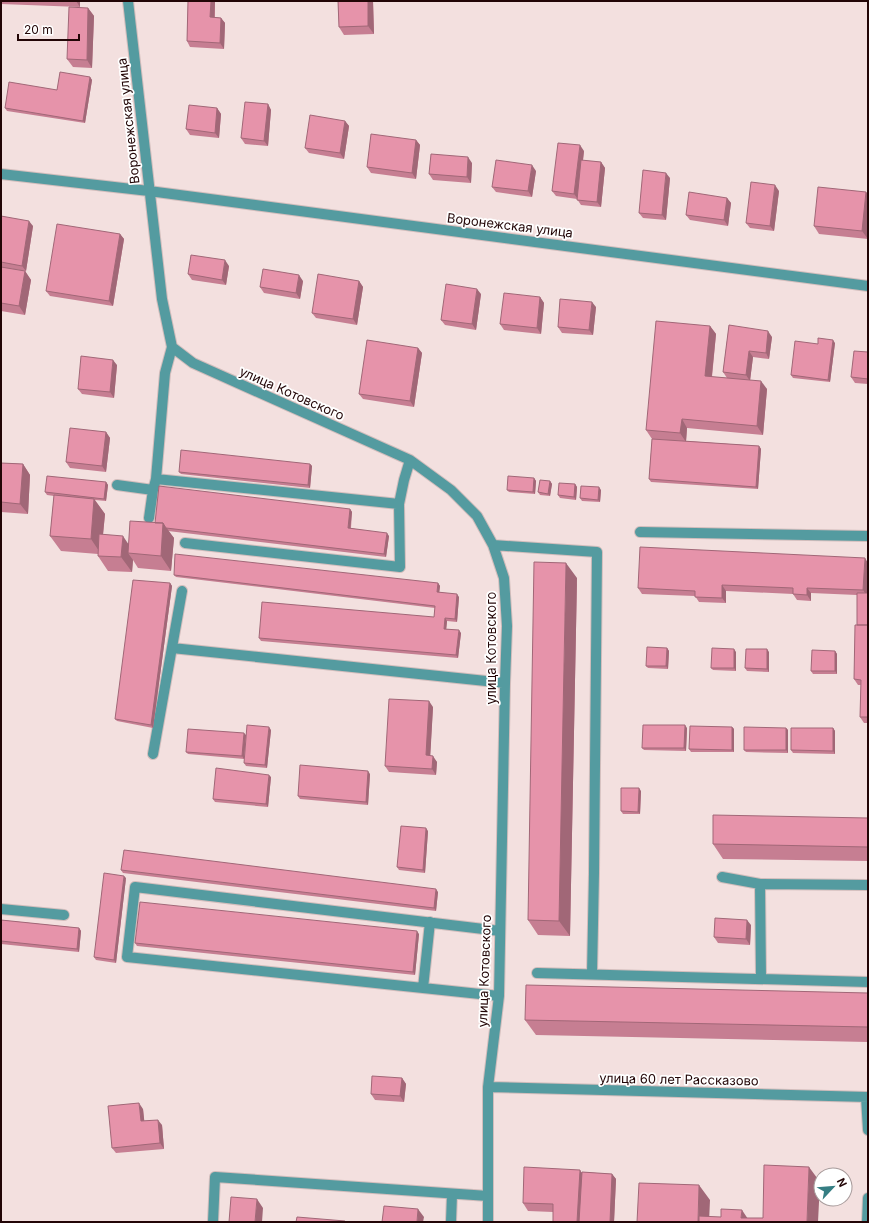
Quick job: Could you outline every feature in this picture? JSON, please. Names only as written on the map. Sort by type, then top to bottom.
[{"type":"street","name":"Воронежская улица","points":[[128,1],[149,191]]},
{"type":"street","name":"Воронежская улица","points":[[1,174],[149,191],[868,286]]},
{"type":"street","points":[[149,191],[162,299],[172,347],[165,373],[156,479],[153,490],[150,518]]},
{"type":"street","name":"улица Котовского","points":[[172,347],[192,363],[410,460],[451,490],[477,516],[493,545],[504,578],[507,626],[499,996],[488,1087],[488,1222]]},
{"type":"street","points":[[185,543],[400,567],[399,504],[410,460]]},
{"type":"street","points":[[156,479],[399,504]]},
{"type":"street","points":[[117,485],[153,490]]},
{"type":"street","points":[[640,532],[868,536]]},
{"type":"street","points":[[493,545],[597,552],[592,974]]},
{"type":"street","points":[[153,754],[182,591]]},
{"type":"street","points":[[172,648],[505,683]]},
{"type":"street","points":[[722,877],[760,884],[868,885]]},
{"type":"street","points":[[760,884],[761,979]]},
{"type":"street","points":[[499,996],[126,957],[135,887],[500,931]]},
{"type":"street","points":[[1,909],[64,915]]},
{"type":"street","points":[[423,988],[430,922]]},
{"type":"street","points":[[537,973],[868,982]]},
{"type":"street","name":"улица 60 лет Рассказово","points":[[488,1087],[867,1097]]},
{"type":"street","points":[[867,1097],[868,1130]]},
{"type":"street","points":[[213,1222],[215,1177],[488,1196]]},
{"type":"street","points":[[451,1222],[452,1194]]},
{"type":"street","points":[[867,1222],[868,1198]]},
{"type":"building","points":[[188,1],[211,1],[210,17],[221,18],[220,43],[187,41]]},
{"type":"building","points":[[338,1],[368,1],[368,26],[339,27]]},
{"type":"building","points":[[69,7],[88,8],[87,60],[67,59]]},
{"type":"building","points":[[60,72],[90,77],[83,121],[5,108],[9,82],[57,90]]},
{"type":"building","points":[[245,102],[268,104],[264,141],[241,138]]},
{"type":"building","points":[[189,105],[217,108],[215,133],[186,129]]},
{"type":"building","points":[[310,115],[345,121],[340,153],[305,148]]},
{"type":"building","points":[[371,134],[416,140],[412,173],[367,167]]},
{"type":"building","points":[[558,143],[580,145],[574,194],[552,191]]},
{"type":"building","points":[[431,154],[468,157],[467,177],[429,174]]},
{"type":"building","points":[[496,160],[532,165],[528,191],[492,187]]},
{"type":"building","points":[[581,160],[601,162],[597,202],[577,200]]},
{"type":"building","points":[[643,170],[666,173],[662,215],[639,213]]},
{"type":"building","points":[[751,182],[775,185],[770,226],[746,223]]},
{"type":"building","points":[[818,187],[866,192],[862,231],[814,226]]},
{"type":"building","points":[[689,192],[727,198],[724,220],[686,215]]},
{"type":"building","points":[[1,216],[29,221],[22,266],[1,262]]},
{"type":"building","points":[[57,224],[120,234],[109,301],[46,291]]},
{"type":"building","points":[[191,255],[225,260],[222,280],[188,274]]},
{"type":"building","points":[[1,267],[25,271],[19,306],[1,303]]},
{"type":"building","points":[[263,269],[299,275],[296,293],[260,287]]},
{"type":"building","points":[[318,274],[359,281],[353,319],[312,313]]},
{"type":"building","points":[[446,284],[477,289],[472,324],[441,320]]},
{"type":"building","points":[[504,293],[540,297],[537,328],[500,324]]},
{"type":"building","points":[[560,299],[592,302],[589,330],[558,327]]},
{"type":"building","points":[[656,321],[710,326],[705,376],[761,381],[757,426],[682,419],[680,433],[646,430]]},
{"type":"building","points":[[729,325],[768,331],[766,353],[749,351],[746,375],[723,372]]},
{"type":"building","points":[[818,338],[833,340],[828,380],[791,375],[795,341],[818,344]]},
{"type":"building","points":[[367,340],[418,348],[410,401],[359,394]]},
{"type":"building","points":[[854,351],[868,352],[868,379],[851,377]]},
{"type":"building","points":[[81,356],[113,360],[110,392],[78,389]]},
{"type":"building","points":[[70,428],[106,432],[102,466],[66,462]]},
{"type":"building","points":[[652,439],[759,446],[756,487],[649,479]]},
{"type":"building","points":[[181,450],[310,464],[308,485],[179,472]]},
{"type":"building","points":[[1,463],[23,464],[20,504],[1,502]]},
{"type":"building","points":[[47,476],[106,482],[104,499],[45,492]]},
{"type":"building","points":[[508,476],[534,478],[533,492],[507,490]]},
{"type":"building","points":[[540,480],[550,481],[548,494],[538,492]]},
{"type":"building","points":[[559,483],[575,484],[574,497],[558,495]]},
{"type":"building","points":[[159,486],[350,509],[348,528],[387,533],[384,554],[166,528],[163,523],[155,523]]},
{"type":"building","points":[[581,486],[599,487],[598,500],[580,498]]},
{"type":"building","points":[[54,495],[94,499],[91,539],[50,536]]},
{"type":"building","points":[[130,521],[163,523],[161,556],[128,553]]},
{"type":"building","points":[[99,534],[123,536],[121,557],[98,556]]},
{"type":"building","points":[[640,547],[865,558],[863,590],[807,588],[807,595],[793,594],[793,588],[722,585],[722,598],[695,597],[695,591],[638,588]]},
{"type":"building","points":[[175,554],[438,583],[437,592],[457,594],[455,619],[445,618],[444,629],[459,630],[456,655],[259,638],[262,602],[434,617],[435,606],[174,575]]},
{"type":"building","points":[[534,562],[566,563],[559,921],[528,920]]},
{"type":"building","points":[[133,580],[170,583],[151,725],[115,719]]},
{"type":"building","points":[[857,593],[868,593],[868,625],[857,625]]},
{"type":"building","points":[[855,625],[868,625],[868,717],[860,717],[861,680],[854,679]]},
{"type":"building","points":[[647,647],[667,648],[666,666],[646,666]]},
{"type":"building","points":[[712,648],[734,649],[734,668],[711,668]]},
{"type":"building","points":[[746,649],[767,649],[767,669],[745,668]]},
{"type":"building","points":[[812,650],[835,651],[835,671],[811,671]]},
{"type":"building","points":[[389,699],[429,701],[426,755],[433,756],[432,769],[385,766]]},
{"type":"building","points":[[247,725],[269,727],[265,765],[244,763]]},
{"type":"building","points":[[643,725],[685,725],[684,748],[642,748]]},
{"type":"building","points":[[690,726],[732,727],[732,750],[689,749]]},
{"type":"building","points":[[744,727],[786,728],[786,750],[744,750]]},
{"type":"building","points":[[791,728],[833,728],[833,751],[791,750]]},
{"type":"building","points":[[188,729],[244,733],[242,756],[186,752]]},
{"type":"building","points":[[300,765],[368,771],[366,802],[298,796]]},
{"type":"building","points":[[216,768],[269,775],[266,804],[213,799]]},
{"type":"building","points":[[621,788],[639,788],[638,812],[621,811]]},
{"type":"building","points":[[713,815],[868,818],[868,847],[713,844]]},
{"type":"building","points":[[401,826],[426,828],[423,870],[397,867]]},
{"type":"building","points":[[124,850],[436,889],[434,908],[121,870]]},
{"type":"building","points":[[104,873],[124,876],[114,960],[94,957]]},
{"type":"building","points":[[140,902],[417,931],[413,972],[135,943]]},
{"type":"building","points":[[715,918],[747,920],[746,939],[714,937]]},
{"type":"building","points":[[1,920],[79,928],[77,949],[1,941]]},
{"type":"building","points":[[526,985],[868,993],[868,1027],[525,1020]]},
{"type":"building","points":[[372,1076],[402,1078],[400,1096],[371,1094]]},
{"type":"building","points":[[139,1103],[141,1121],[158,1120],[160,1143],[112,1148],[108,1106]]},
{"type":"building","points":[[764,1165],[809,1167],[807,1222],[699,1222],[699,1216],[721,1217],[721,1209],[742,1210],[741,1218],[763,1218]]},
{"type":"building","points":[[524,1167],[580,1170],[577,1222],[553,1222],[553,1204],[523,1203]]},
{"type":"building","points":[[582,1172],[612,1174],[610,1222],[579,1222]]},
{"type":"building","points":[[639,1183],[699,1185],[698,1222],[637,1222]]},
{"type":"building","points":[[231,1197],[257,1199],[255,1222],[229,1222]]},
{"type":"building","points":[[384,1206],[418,1209],[417,1222],[382,1222]]},
{"type":"building","points":[[297,1217],[345,1221],[345,1222],[296,1222]]}]
